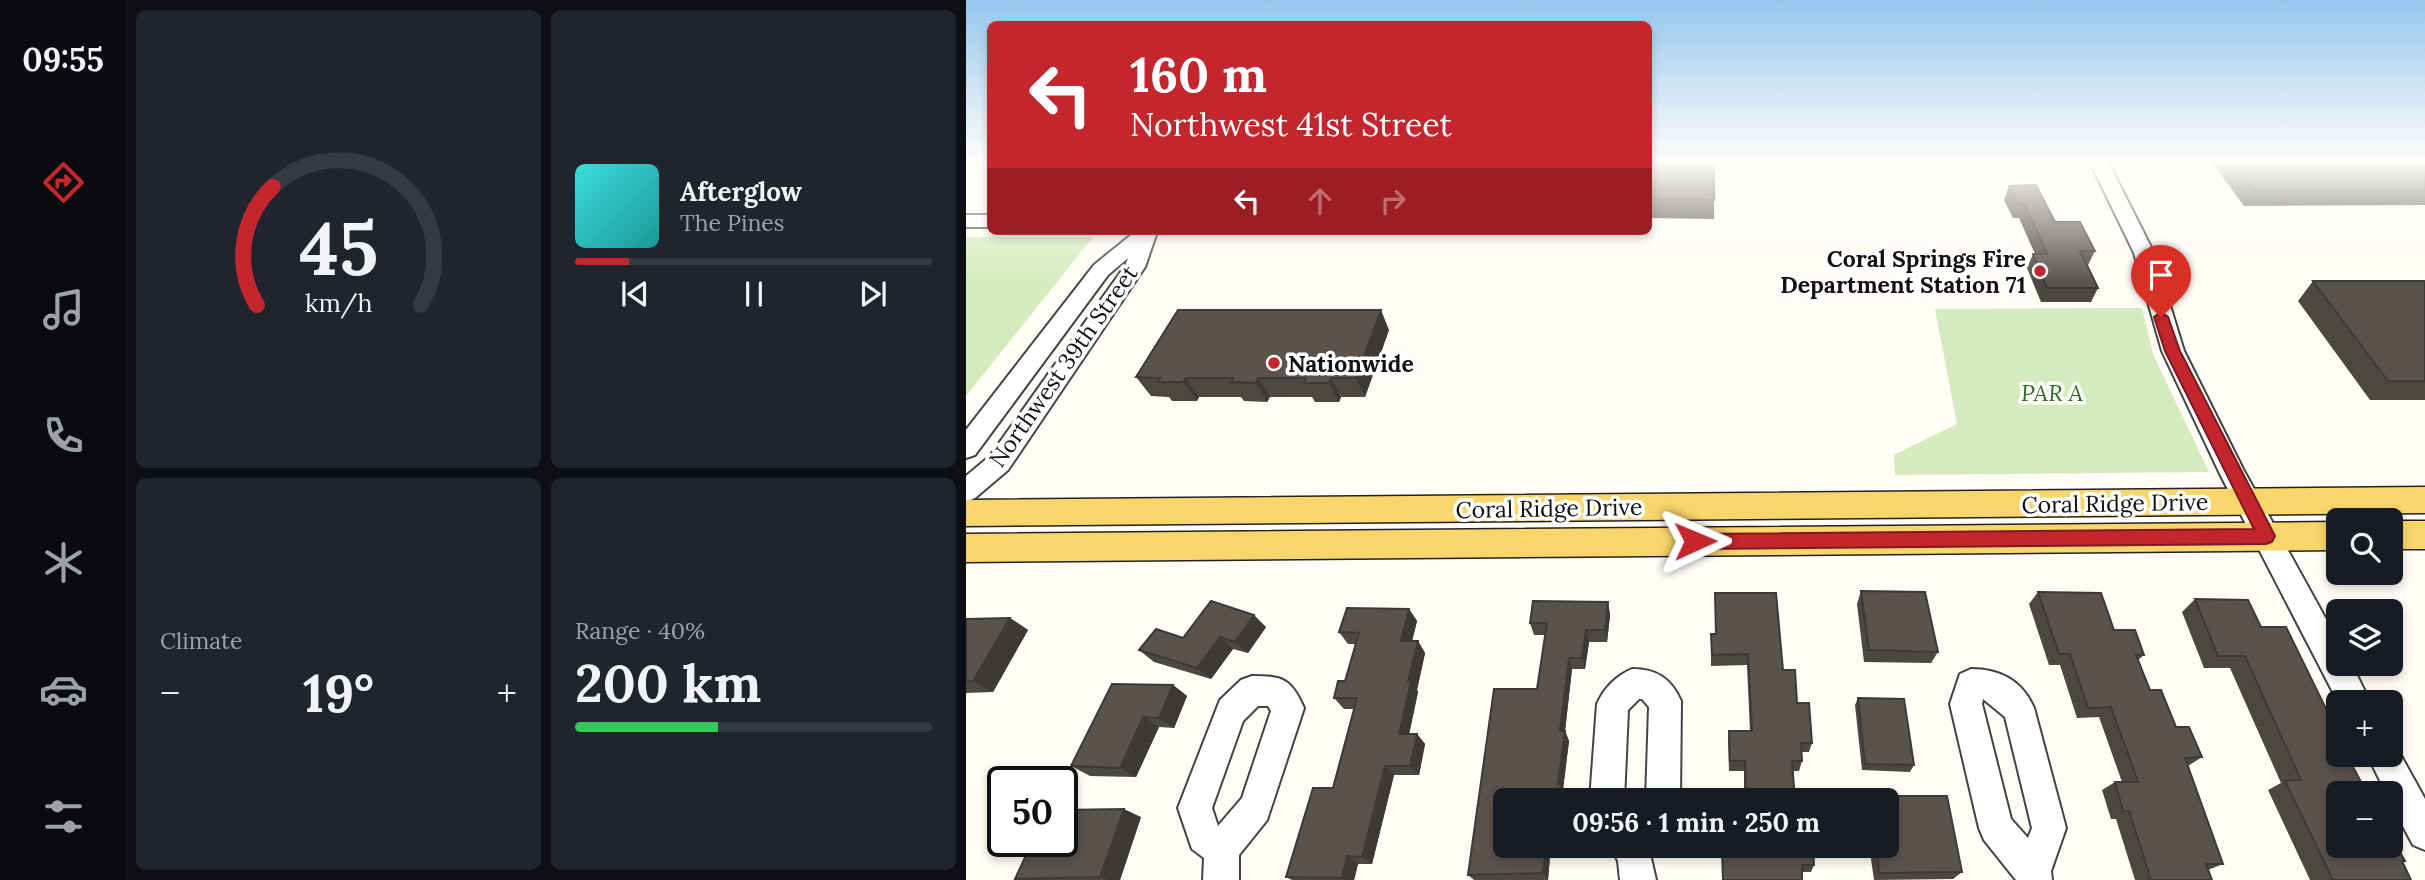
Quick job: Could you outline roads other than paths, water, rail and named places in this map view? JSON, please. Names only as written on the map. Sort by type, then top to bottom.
[{"type":"main road","name":"Coral Ridge Drive","points":[[966,513],[2425,500]]},
{"type":"main road","points":[[2403,536],[2425,535]]},
{"type":"main road","name":"Coral Ridge Drive","points":[[966,548],[2326,536]]},
{"type":"street","points":[[2118,201],[2144,253],[2173,351],[2248,502],[2349,690]]},
{"type":"street","points":[[966,221],[987,221]]},
{"type":"street","name":"Northwest 39th Street","points":[[966,448],[1101,270],[1142,235]]},
{"type":"street","name":"Northwest 39th Street","points":[[966,491],[999,463],[1135,267],[1146,235]]},
{"type":"street","points":[[1608,788],[1614,704],[1632,684],[1649,684],[1665,701],[1663,788]]},
{"type":"street","points":[[1971,684],[1992,684],[2018,708],[2049,828],[2034,876],[1996,828],[1966,704],[1971,684]]},
{"type":"street","points":[[2390,767],[2425,833]]},
{"type":"place","name":"Coral Springs Fire Department Station 71","points":[[2040,271]]},
{"type":"place","name":"Nationwide","points":[[1274,363]]},
{"type":"park label","name":"PAR A","points":[[2052,392]]}]
